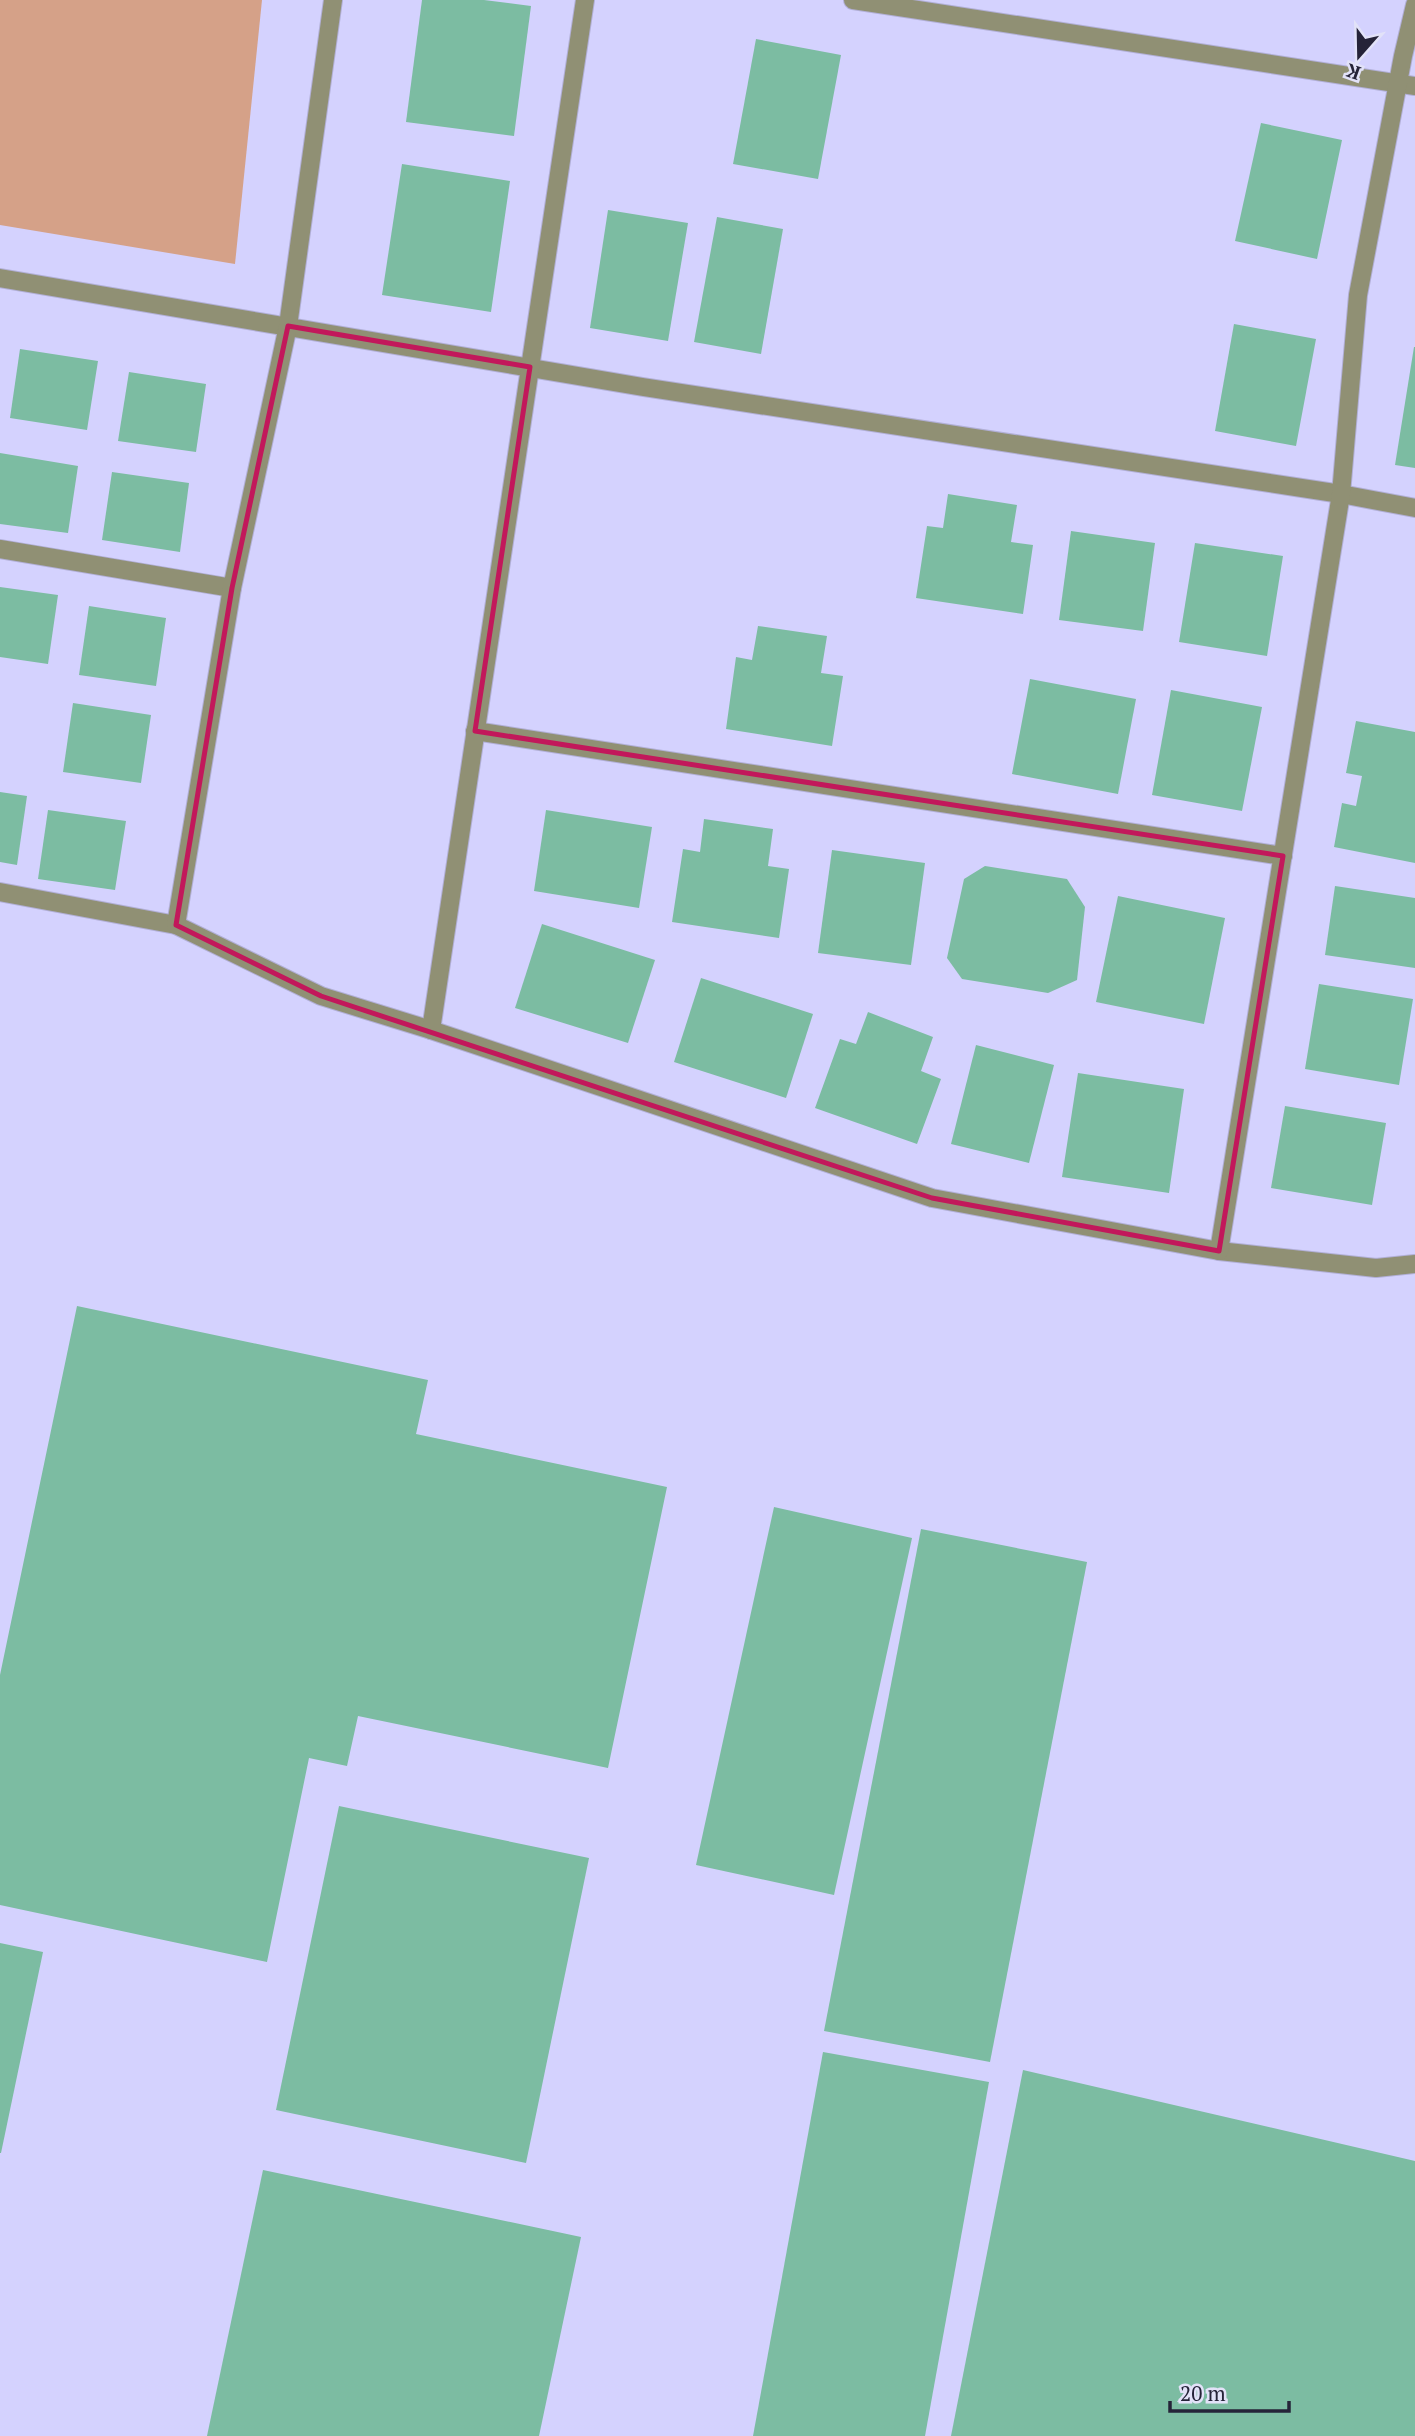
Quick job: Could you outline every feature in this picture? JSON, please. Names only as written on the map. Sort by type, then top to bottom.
[{"type":"street","points":[[176,925],[232,589],[288,326],[333,0]]},
{"type":"street","points":[[431,1030],[586,0]]},
{"type":"street","points":[[853,0],[1407,84]]},
{"type":"street","points":[[1219,1251],[1341,494],[1359,295],[1407,84],[1415,5]]},
{"type":"street","points":[[0,278],[643,387],[1341,494],[1415,508]]},
{"type":"street","points":[[0,549],[232,589]]},
{"type":"street","points":[[475,731],[1283,856]]},
{"type":"street","points":[[0,892],[176,925],[321,996],[431,1030],[932,1198],[1219,1251],[1376,1268],[1415,1264]]},
{"type":"highlighted area","points":[[288,326],[530,367],[475,731],[1283,856],[1219,1251],[932,1198],[321,996],[176,925],[232,588]]},
{"type":"shaded area","points":[[0,0],[262,0],[235,264],[0,225]]},
{"type":"building","points":[[422,0],[484,0],[531,6],[514,136],[406,122]]},
{"type":"building","points":[[756,39],[841,55],[818,179],[733,164]]},
{"type":"building","points":[[1261,123],[1342,140],[1317,259],[1235,241]]},
{"type":"building","points":[[402,164],[510,181],[491,312],[382,295]]},
{"type":"building","points":[[608,210],[688,223],[668,341],[590,328]]},
{"type":"building","points":[[717,217],[783,229],[761,354],[694,342]]},
{"type":"building","points":[[1234,324],[1316,339],[1296,446],[1215,431]]},
{"type":"building","points":[[1415,347],[1415,468],[1395,465]]},
{"type":"building","points":[[20,349],[98,361],[87,430],[10,418]]},
{"type":"building","points":[[129,372],[206,384],[196,452],[118,441]]},
{"type":"building","points":[[0,453],[78,466],[68,533],[0,524]]},
{"type":"building","points":[[112,472],[189,483],[180,552],[102,540]]},
{"type":"building","points":[[948,494],[1017,505],[1011,542],[1033,545],[1023,614],[916,598],[927,526],[943,528]]},
{"type":"building","points":[[1071,531],[1155,543],[1143,631],[1059,620]]},
{"type":"building","points":[[1195,543],[1283,556],[1267,656],[1179,642]]},
{"type":"building","points":[[0,587],[58,595],[48,664],[0,657]]},
{"type":"building","points":[[89,606],[166,618],[156,686],[79,675]]},
{"type":"building","points":[[758,626],[827,636],[821,673],[843,676],[832,746],[726,729],[736,657],[752,660]]},
{"type":"building","points":[[1030,679],[1136,699],[1118,794],[1012,774]]},
{"type":"building","points":[[1171,690],[1262,707],[1242,811],[1152,795]]},
{"type":"building","points":[[73,703],[151,715],[141,783],[63,772]]},
{"type":"building","points":[[1356,721],[1415,732],[1415,863],[1334,847],[1342,803],[1356,806],[1362,776],[1346,773]]},
{"type":"building","points":[[0,792],[27,796],[17,865],[0,862]]},
{"type":"building","points":[[48,810],[126,821],[115,890],[38,879]]},
{"type":"building","points":[[546,810],[652,827],[639,908],[534,891]]},
{"type":"building","points":[[704,819],[773,829],[768,866],[789,869],[779,938],[672,922],[683,849],[700,852]]},
{"type":"building","points":[[832,850],[925,863],[911,965],[818,953]]},
{"type":"building","points":[[985,866],[1067,879],[1085,907],[1077,980],[1048,993],[962,979],[947,958],[964,879]]},
{"type":"building","points":[[1335,886],[1415,898],[1415,968],[1325,955]]},
{"type":"building","points":[[1118,896],[1225,918],[1204,1024],[1096,1002]]},
{"type":"building","points":[[542,924],[655,960],[628,1043],[515,1008]]},
{"type":"building","points":[[701,978],[813,1014],[786,1098],[674,1062]]},
{"type":"building","points":[[1319,984],[1413,999],[1399,1085],[1305,1069]]},
{"type":"building","points":[[868,1012],[933,1037],[921,1071],[941,1079],[917,1144],[815,1108],[840,1039],[856,1044]]},
{"type":"building","points":[[976,1045],[1054,1065],[1029,1163],[951,1144]]},
{"type":"building","points":[[1078,1073],[1184,1089],[1169,1193],[1062,1177]]},
{"type":"building","points":[[1285,1106],[1386,1123],[1372,1205],[1271,1188]]},
{"type":"building","points":[[77,1306],[428,1380],[416,1434],[667,1487],[608,1768],[358,1716],[347,1766],[309,1758],[267,1962],[0,1905],[0,1675]]},
{"type":"building","points":[[774,1507],[912,1538],[834,1895],[696,1865]]},
{"type":"building","points":[[921,1529],[1087,1562],[990,2062],[824,2031]]},
{"type":"building","points":[[339,1806],[589,1858],[526,2163],[276,2110]]},
{"type":"building","points":[[0,1943],[43,1952],[1,2153],[0,2153]]},
{"type":"building","points":[[823,2052],[989,2082],[925,2436],[753,2436]]},
{"type":"building","points":[[1023,2070],[1415,2161],[1415,2436],[951,2436]]},
{"type":"building","points":[[263,2170],[581,2237],[539,2436],[207,2436]]}]
